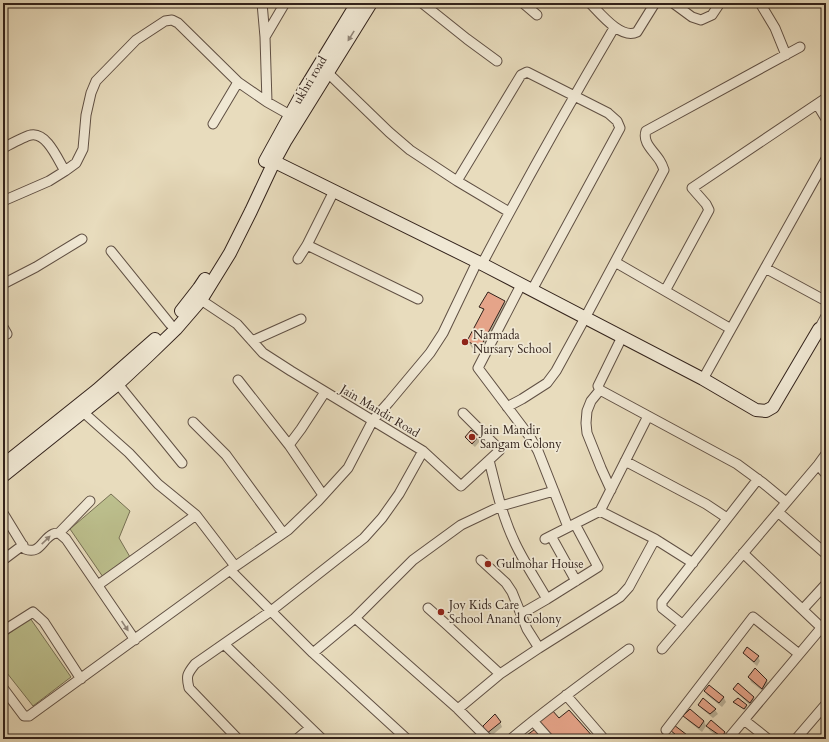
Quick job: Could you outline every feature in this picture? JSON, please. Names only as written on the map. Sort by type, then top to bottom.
[{"type":"street","points":[[262,3],[265,37],[266,102]]},
{"type":"street","points":[[265,37],[285,3]]},
{"type":"street","name":"ukhri road","points":[[270,160],[290,115],[356,3]]},
{"type":"street","points":[[3,465],[97,390],[137,355],[170,324],[187,304],[199,288],[224,247],[270,160],[286,140],[371,3]]},
{"type":"street","points":[[422,3],[497,61]]},
{"type":"street","points":[[523,3],[537,15]]},
{"type":"street","points":[[590,3],[614,28],[634,34],[637,32],[655,3]]},
{"type":"street","points":[[673,3],[692,17],[701,20],[712,15],[720,3]]},
{"type":"street","points":[[760,3],[775,28],[786,55]]},
{"type":"street","points":[[3,200],[49,181],[76,162],[83,149],[86,115],[91,93],[96,81],[136,40],[165,21],[172,20],[178,23],[238,82],[266,102],[290,115]]},
{"type":"street","points":[[3,688],[24,716],[29,716],[233,568],[288,530],[348,468],[373,420],[430,353],[443,333],[480,263],[614,28]]},
{"type":"street","points":[[507,407],[547,383],[556,371],[664,170],[646,142],[646,131],[800,47]]},
{"type":"street","points":[[457,181],[521,75],[527,72],[608,113],[618,121],[620,128],[478,368],[530,437],[538,451],[554,491],[571,526],[598,567],[521,614]]},
{"type":"street","points":[[328,73],[389,132],[410,150],[457,181],[509,212]]},
{"type":"street","points":[[213,124],[238,82]]},
{"type":"street","points":[[665,291],[709,210],[706,204],[692,188],[826,98]]},
{"type":"street","points":[[817,104],[826,119]]},
{"type":"street","points":[[3,148],[31,135],[38,135],[48,143],[65,171]]},
{"type":"street","points":[[703,379],[826,159]]},
{"type":"street","points":[[270,160],[480,263],[703,379],[756,410],[766,411],[773,407],[822,330],[826,316]]},
{"type":"street","points":[[3,476],[118,384],[176,329],[201,300],[230,253],[251,211],[270,160]]},
{"type":"street","points":[[298,259],[307,245],[334,191]]},
{"type":"street","points":[[3,284],[36,267],[82,239]]},
{"type":"street","points":[[307,245],[418,299]]},
{"type":"street","points":[[110,250],[170,324]]},
{"type":"street","points":[[615,262],[731,329]]},
{"type":"street","points":[[765,268],[826,301]]},
{"type":"street","name":"Jain Mandir Road","points":[[201,300],[236,324],[263,353],[423,452],[461,486],[500,450],[464,413]]},
{"type":"street","points":[[252,341],[301,319]]},
{"type":"street","points":[[622,337],[598,386],[600,390],[736,464],[758,479],[786,502]]},
{"type":"street","points":[[238,380],[289,445],[323,495]]},
{"type":"street","points":[[118,384],[182,463]]},
{"type":"street","points":[[600,390],[591,401],[587,411],[587,433],[611,490]]},
{"type":"street","points":[[289,445],[325,392]]},
{"type":"street","points":[[83,412],[129,453],[158,484],[196,515],[233,568],[271,611],[313,653],[407,739]]},
{"type":"street","points":[[576,581],[548,538],[600,511],[648,416]]},
{"type":"street","points":[[193,422],[226,455],[283,533]]},
{"type":"street","points":[[238,739],[189,688],[186,678],[189,672],[195,664],[271,611],[364,538],[382,518],[423,452]]},
{"type":"street","points":[[662,649],[826,454]]},
{"type":"street","points":[[489,460],[501,506],[515,543],[547,599]]},
{"type":"street","points":[[625,461],[706,504],[727,518]]},
{"type":"street","points":[[818,465],[826,474]]},
{"type":"street","points":[[682,624],[662,608],[662,602],[758,479]]},
{"type":"street","points":[[313,653],[355,618],[413,560],[461,525],[501,506],[554,491]]},
{"type":"street","points":[[3,513],[25,549],[30,551],[37,549],[52,534],[59,533],[90,500]]},
{"type":"street","points":[[600,511],[654,539],[693,562]]},
{"type":"street","points":[[778,512],[826,554]]},
{"type":"street","points":[[98,585],[196,515]]},
{"type":"street","points":[[59,533],[66,539],[135,640]]},
{"type":"street","points":[[458,709],[500,674],[538,648],[620,597],[629,587],[654,539]]},
{"type":"street","points":[[3,560],[23,545]]},
{"type":"street","points":[[728,739],[799,654],[824,629],[743,553]]},
{"type":"street","points":[[481,560],[506,583],[512,592],[527,629],[538,648]]},
{"type":"street","points":[[803,609],[826,584]]},
{"type":"street","points":[[428,608],[500,674]]},
{"type":"street","points":[[3,631],[33,612],[44,622],[81,679]]},
{"type":"street","points":[[355,618],[458,709],[488,739]]},
{"type":"street","points":[[666,730],[753,618],[799,654]]},
{"type":"street","points":[[224,644],[322,739]]},
{"type":"street","points":[[511,739],[566,695],[629,649]]},
{"type":"street","points":[[566,695],[604,739]]},
{"type":"street","points":[[796,739],[826,704]]},
{"type":"street","points":[[744,720],[768,739]]},
{"type":"street","points":[[533,721],[549,739]]},
{"type":"street","points":[[297,739],[310,728]]},
{"type":"green space","points":[[111,494],[130,511],[119,538],[130,557],[103,577],[70,529]]},
{"type":"green space","points":[[30,618],[71,677],[33,706],[3,668],[3,638]]},
{"type":"building","points":[[488,292],[505,301],[480,348],[467,341],[484,309],[479,307]]},
{"type":"building","points":[[471,430],[479,436],[472,444],[465,437]]},
{"type":"building","points":[[747,647],[759,656],[754,662],[743,653]]},
{"type":"building","points":[[755,668],[767,680],[762,689],[748,677]]},
{"type":"building","points":[[738,683],[754,697],[750,703],[733,689]]},
{"type":"building","points":[[709,685],[724,697],[719,703],[704,691]]},
{"type":"building","points":[[703,698],[716,709],[710,714],[698,705]]},
{"type":"building","points":[[738,698],[747,705],[744,709],[733,702]]},
{"type":"building","points":[[690,709],[704,721],[699,728],[683,716]]},
{"type":"building","points":[[552,710],[559,718],[569,710],[595,739],[555,739],[539,721]]},
{"type":"building","points":[[495,714],[501,722],[486,734],[483,726]]},
{"type":"building","points":[[711,720],[725,732],[722,737],[706,726]]},
{"type":"building","points":[[674,725],[691,738],[681,739],[670,730]]},
{"type":"building","points":[[538,727],[547,739],[530,739],[527,735]]},
{"type":"place","name":"Narmada Nursary School","points":[[465,342]]},
{"type":"place","name":"Jain Mandir Sangam Colony","points":[[472,437]]},
{"type":"place","name":"Gulmohar House","points":[[488,564]]},
{"type":"place","name":"Joy Kids Care School Anand Colony","points":[[441,612]]}]
